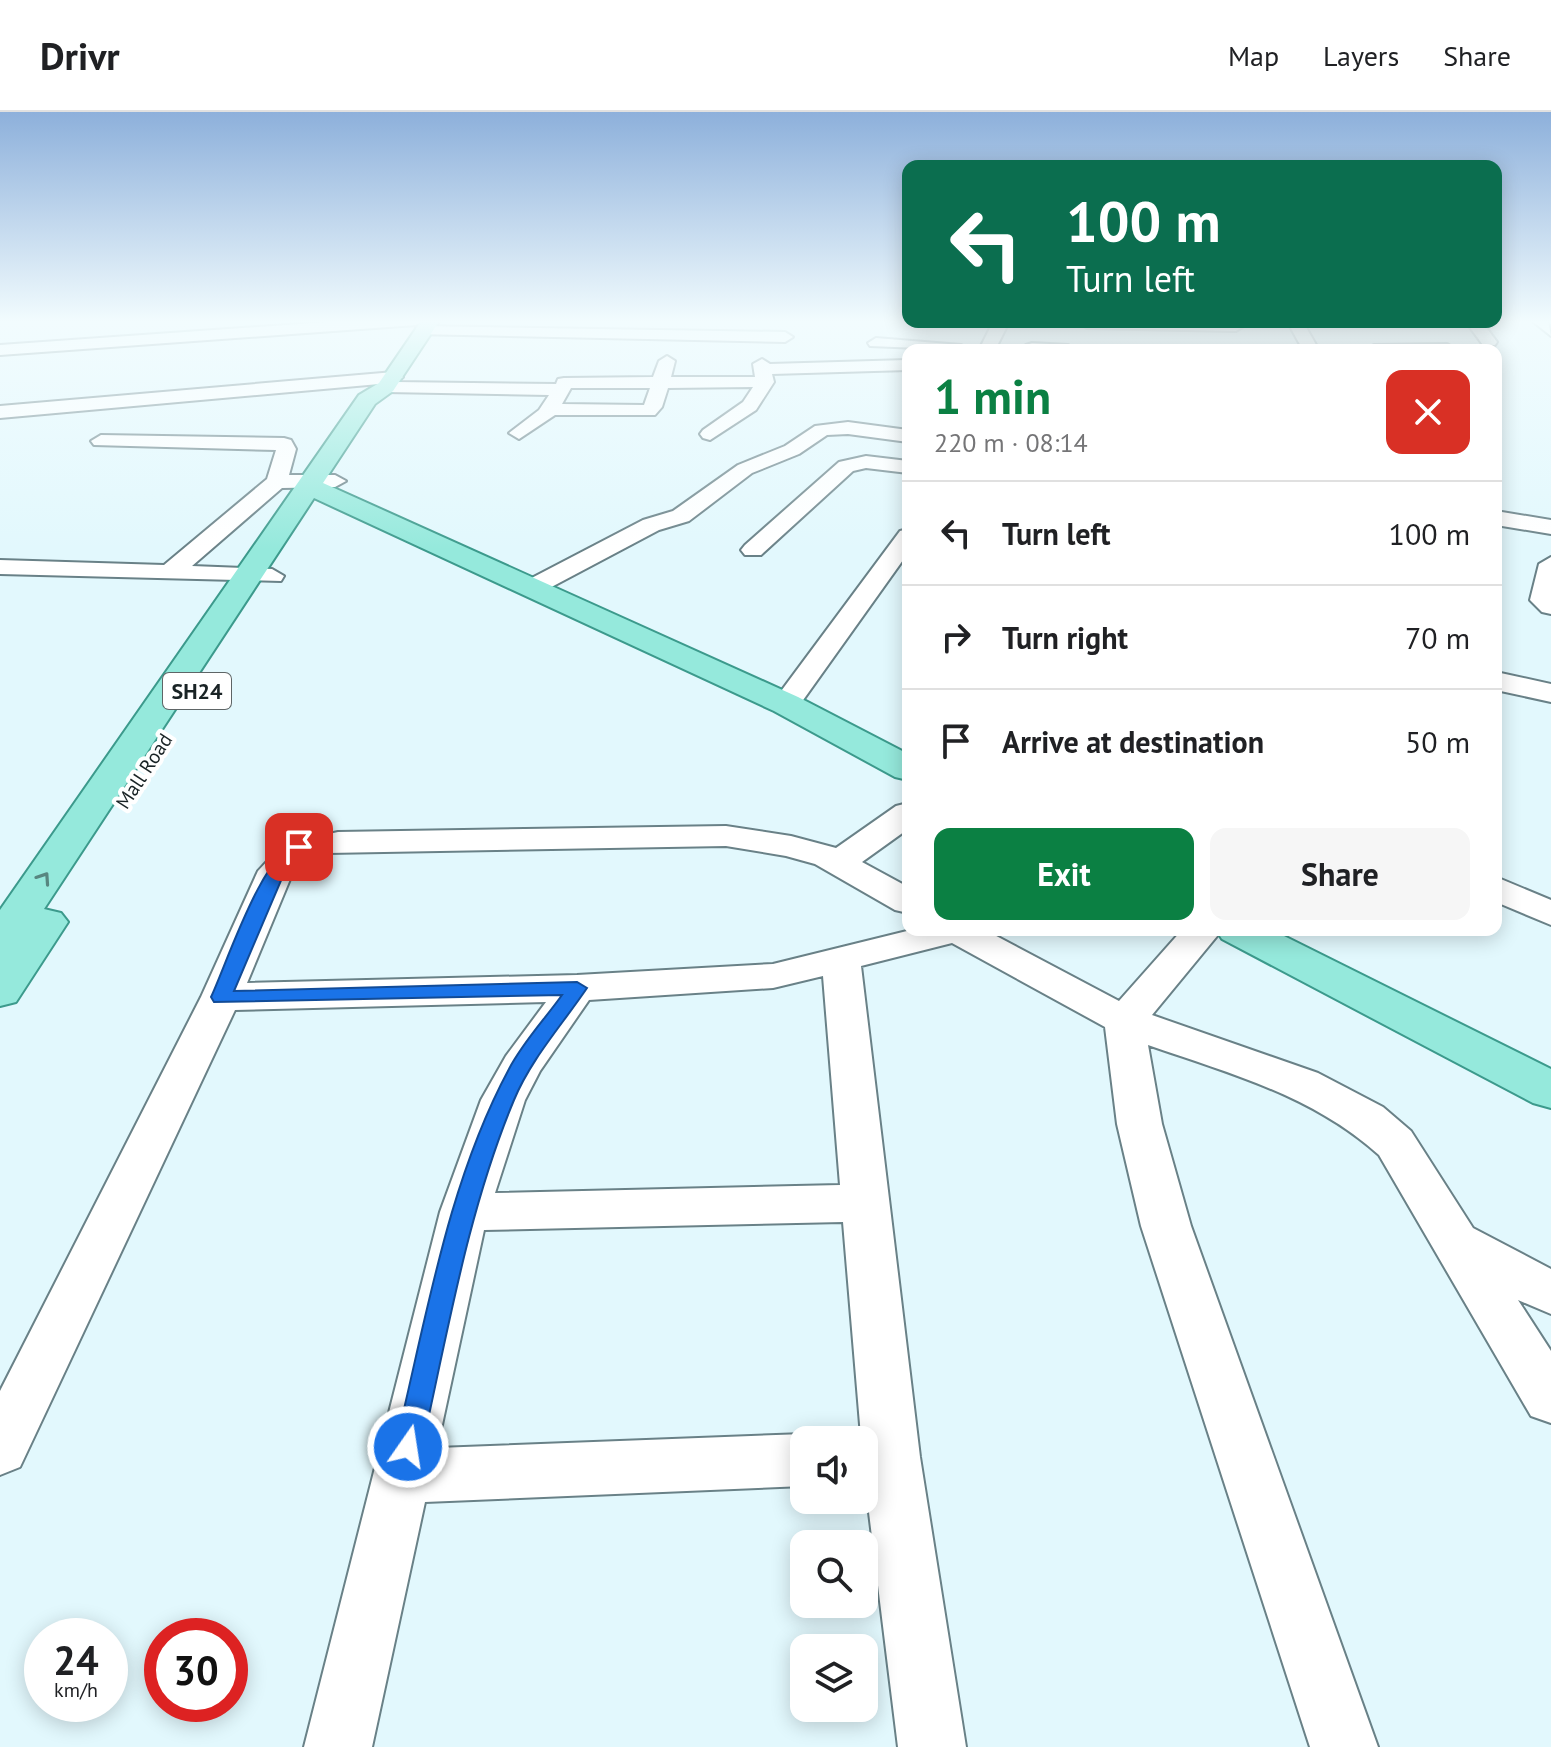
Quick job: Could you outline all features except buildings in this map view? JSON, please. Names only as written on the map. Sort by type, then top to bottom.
[{"type":"main road","name":"Mall Road","points":[[0,991],[15,926],[386,396]]},
{"type":"main road","points":[[322,486],[786,704],[902,766]]},
{"type":"main road","points":[[1246,936],[1551,1090]]},
{"type":"street","points":[[0,412],[222,396]]},
{"type":"street","points":[[519,433],[551,409],[559,396]]},
{"type":"street","points":[[551,409],[645,412],[653,407],[657,396]]},
{"type":"street","points":[[710,434],[760,396]]},
{"type":"street","points":[[50,426],[66,407]]},
{"type":"street","points":[[846,408],[877,419],[902,433]]},
{"type":"street","points":[[533,587],[651,525],[681,516],[745,469],[792,450],[816,432],[877,419]]},
{"type":"street","points":[[101,441],[276,441],[286,449],[277,482],[169,573]]},
{"type":"street","points":[[753,550],[846,466],[866,462],[902,466]]},
{"type":"street","points":[[277,482],[322,486]]},
{"type":"street","points":[[1502,519],[1551,527]]},
{"type":"street","points":[[786,704],[902,544]]},
{"type":"street","points":[[1551,564],[1543,600],[1551,606]]},
{"type":"street","points":[[0,567],[260,576]]},
{"type":"street","points":[[1502,682],[1551,693]]},
{"type":"street","points":[[838,863],[902,817]]},
{"type":"street","points":[[0,1449],[221,997],[276,871],[286,855],[312,844],[726,836],[791,846],[838,863],[902,899]]},
{"type":"street","points":[[1502,891],[1551,914]]},
{"type":"street","points":[[221,997],[577,988],[773,976],[935,936]]},
{"type":"street","points":[[969,936],[1125,1020],[1352,1106],[1373,1121],[1395,1143],[1551,1399]]},
{"type":"street","points":[[1125,1020],[1233,936]]},
{"type":"street","points":[[841,961],[865,1203],[876,1426]]},
{"type":"street","points":[[338,1747],[464,1212],[503,1100],[521,1066],[577,988]]},
{"type":"street","points":[[1125,1020],[1126,1047],[1144,1151],[1166,1226],[1344,1747]]},
{"type":"street","points":[[464,1212],[865,1203]]},
{"type":"street","points":[[1457,1242],[1551,1293]]},
{"type":"street","points":[[878,1458],[932,1747]]},
{"type":"street","points":[[402,1476],[790,1461]]},
{"type":"route","points":[[299,847],[286,855],[276,871],[221,997],[577,988],[521,1066],[503,1100],[464,1212],[408,1447]]}]
